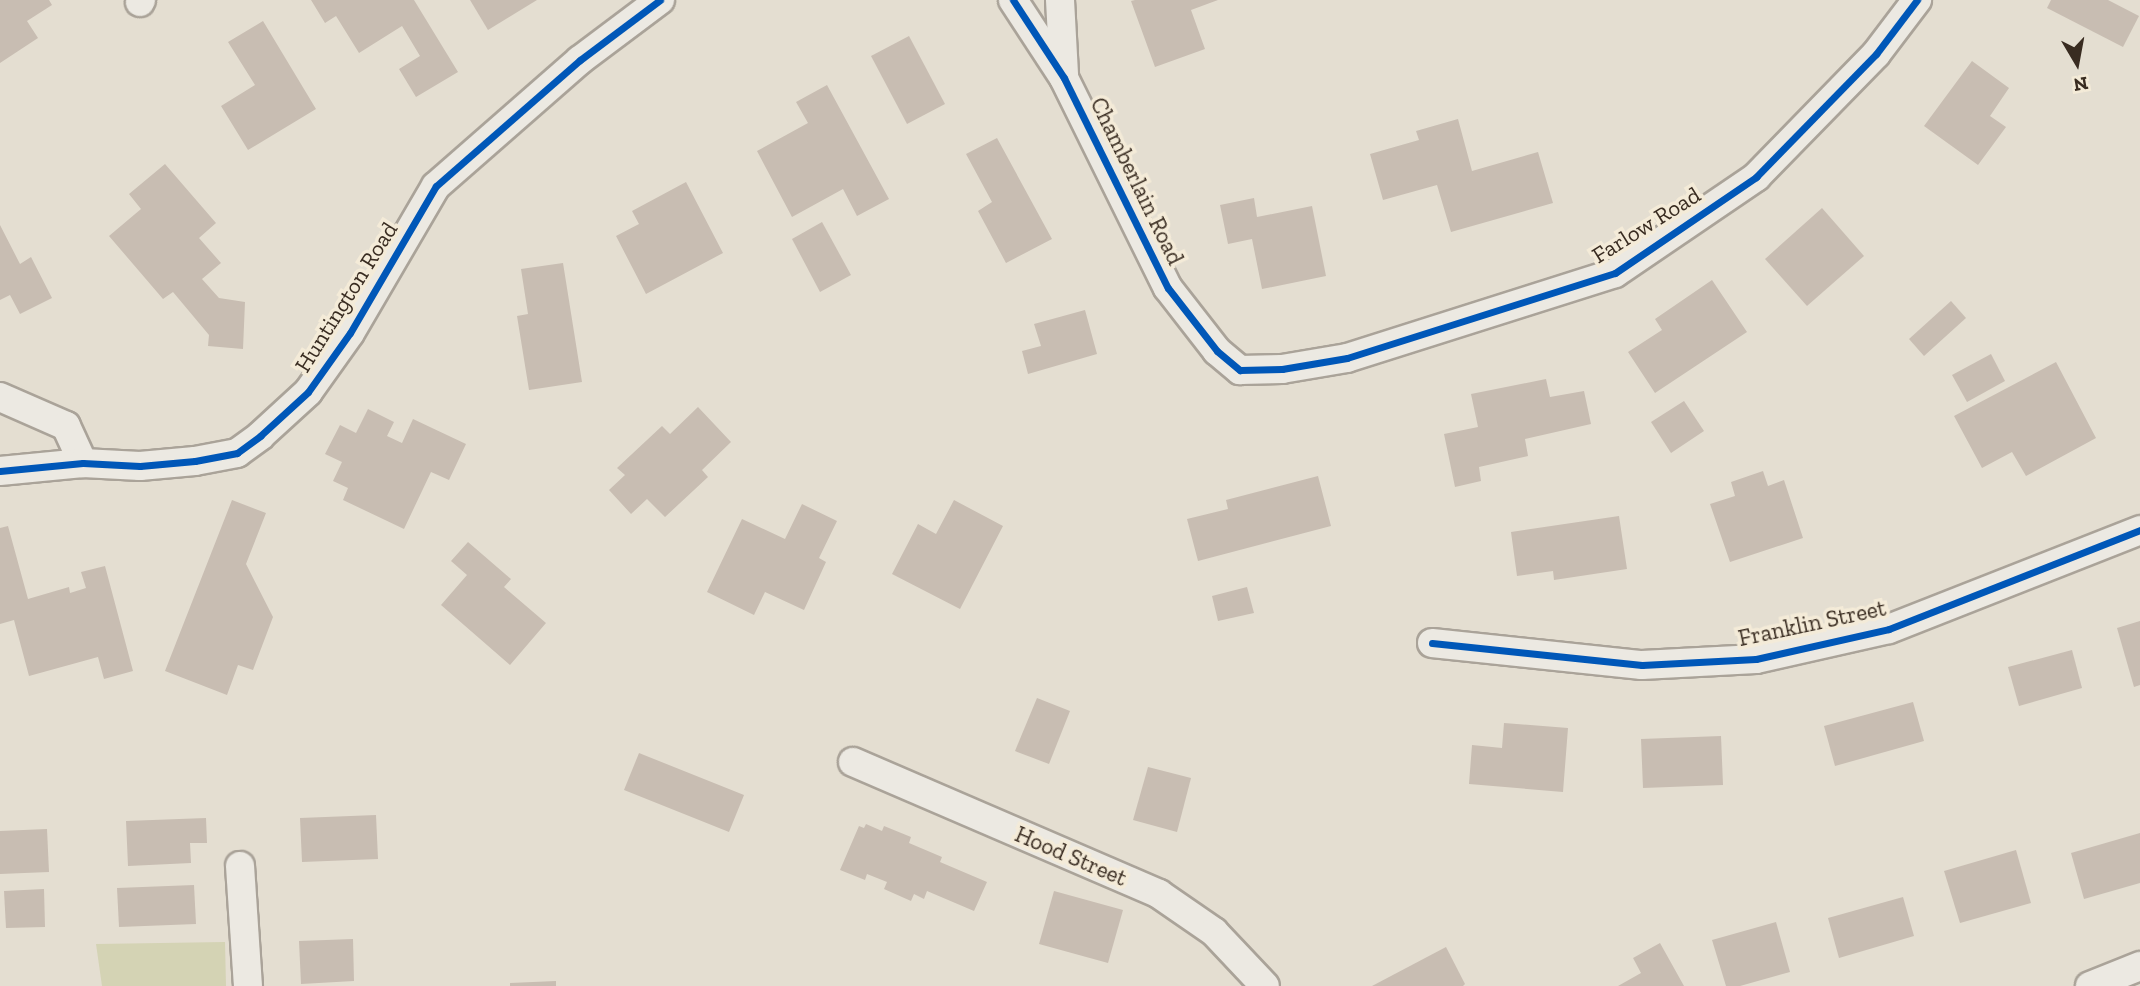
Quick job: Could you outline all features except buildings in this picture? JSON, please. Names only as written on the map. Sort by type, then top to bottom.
[{"type":"street","name":"Huntington Road","points":[[0,471],[83,463],[140,466],[195,461],[237,453],[309,392],[350,333],[436,186],[580,60],[660,0]]},
{"type":"street","name":"Chamberlain Road","points":[[1013,0],[1064,78],[1168,288],[1217,351],[1239,369]]},
{"type":"street","name":"Chamberlain Road","points":[[1060,0],[1064,78]]},
{"type":"street","name":"Farlow Road","points":[[1239,369],[1282,369],[1347,358],[1615,273],[1756,177],[1876,54],[1917,0]]},
{"type":"street","points":[[0,397],[66,426],[83,463]]},
{"type":"street","name":"Franklin Street","points":[[1432,643],[1642,665],[1756,659],[1889,629],[2140,530]]},
{"type":"street","name":"Hood Street","points":[[853,762],[1159,894],[1214,932],[1265,986]]},
{"type":"street","points":[[240,866],[248,986]]},
{"type":"street","points":[[2090,986],[2140,966]]},
{"type":"green space","points":[[225,942],[226,986],[102,986],[96,944]]},
{"type":"cycle path","points":[[0,471],[83,463],[140,466],[195,461],[237,453],[308,392],[350,333],[436,186],[580,60],[660,0]]},
{"type":"cycle path","points":[[1013,0],[1064,78],[1168,288],[1217,351],[1240,370],[1282,369],[1347,358],[1615,273],[1756,177],[1876,54],[1917,0]]},
{"type":"cycle path","points":[[1432,643],[1642,665],[1756,659],[1889,629],[2140,530]]}]
